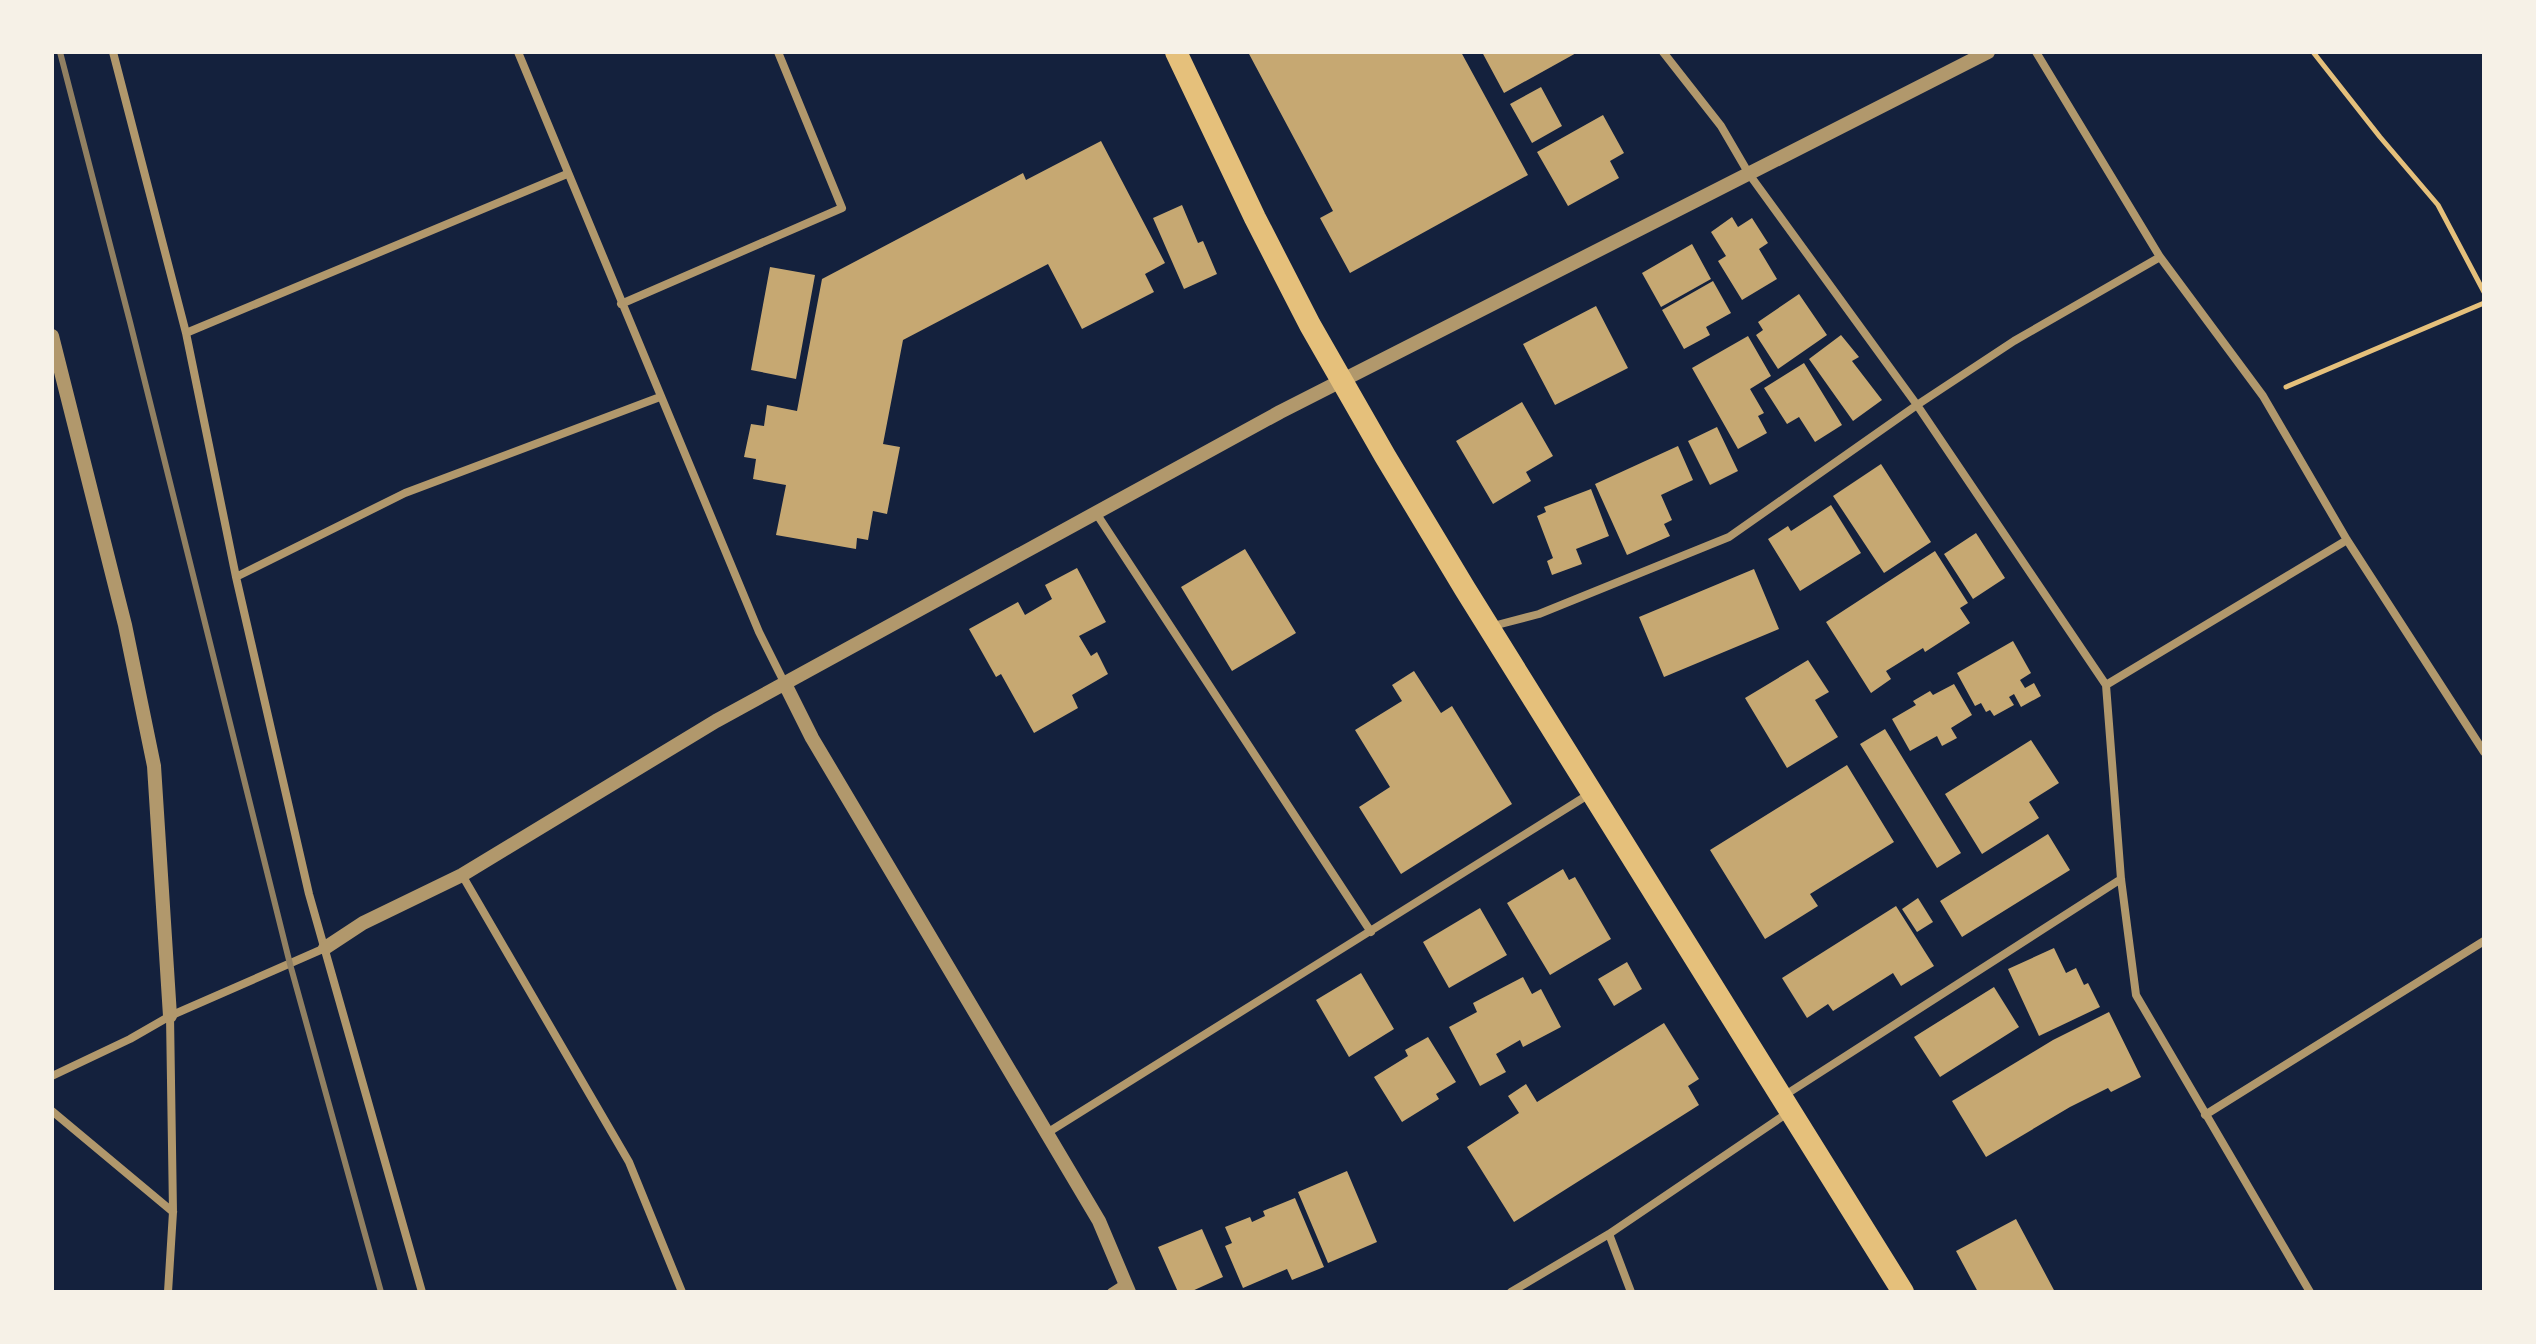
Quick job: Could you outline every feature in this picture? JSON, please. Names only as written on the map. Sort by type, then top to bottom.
[{"type":"highway","points":[[1176,52],[1310,325],[1385,456],[1903,1292]]},
{"type":"street","points":[[113,52],[186,333],[236,577],[309,894],[422,1292]]},
{"type":"street","points":[[518,52],[759,632],[820,751],[1099,1221],[1127,1288],[1111,1292]]},
{"type":"street","points":[[621,304],[842,208],[778,52]]},
{"type":"street","points":[[1663,52],[1721,126],[1749,174],[1917,405],[2106,685],[2121,879],[2136,995],[2310,1292]]},
{"type":"street","points":[[52,1076],[170,1016],[325,948],[363,923],[462,875],[716,721],[1280,412],[1988,52]]},
{"type":"street","points":[[2036,52],[2160,257],[2263,396],[2347,540],[2484,752]]},
{"type":"street","points":[[186,333],[567,174]]},
{"type":"street","points":[[1489,627],[1539,614],[1729,537],[2014,341],[2160,257]]},
{"type":"street","points":[[52,336],[125,625],[154,766],[170,1016],[173,1212],[168,1292]]},
{"type":"street","points":[[236,577],[405,493],[660,397]]},
{"type":"street","points":[[1096,513],[1371,932]]},
{"type":"street","points":[[2106,685],[2347,540]]},
{"type":"street","points":[[1047,1133],[1592,793]]},
{"type":"street","points":[[462,875],[629,1162],[682,1292]]},
{"type":"street","points":[[1511,1292],[1609,1234],[1785,1104],[2121,879]]},
{"type":"street","points":[[2205,1115],[2484,941]]},
{"type":"street","points":[[52,1111],[173,1212]]},
{"type":"street","points":[[1609,1234],[1631,1292]]},
{"type":"path","points":[[2313,52],[2438,205],[2484,292]]},
{"type":"path","points":[[2263,396],[2484,303]]},
{"type":"building","points":[[1248,52],[1461,52],[1528,175],[1350,273],[1320,218],[1333,211]]},
{"type":"building","points":[[1482,52],[1578,52],[1504,93]]},
{"type":"building","points":[[1541,87],[1562,126],[1532,143],[1510,104]]},
{"type":"building","points":[[1603,115],[1624,153],[1610,161],[1619,178],[1568,206],[1537,152]]},
{"type":"building","points":[[1101,141],[1165,263],[1145,274],[1154,292],[1082,329],[1048,264],[903,340],[883,444],[900,447],[887,514],[873,511],[868,540],[857,538],[856,549],[776,535],[786,485],[753,479],[756,459],[744,457],[751,424],[764,426],[767,405],[797,411],[822,279],[1023,173],[1026,180]]},
{"type":"building","points":[[1182,205],[1198,243],[1203,241],[1217,274],[1184,289],[1153,218]]},
{"type":"building","points":[[1732,217],[1738,227],[1752,218],[1768,243],[1759,249],[1777,279],[1742,300],[1718,261],[1726,256],[1711,232]]},
{"type":"building","points":[[1692,244],[1711,279],[1661,307],[1642,273]]},
{"type":"building","points":[[770,267],[815,275],[796,379],[751,370]]},
{"type":"building","points":[[1713,281],[1731,313],[1706,327],[1710,335],[1684,349],[1662,310]]},
{"type":"building","points":[[1799,294],[1827,335],[1778,369],[1756,335],[1763,330],[1758,322]]},
{"type":"building","points":[[1596,306],[1628,368],[1555,405],[1523,344]]},
{"type":"building","points":[[1841,335],[1859,357],[1852,361],[1882,400],[1853,421],[1809,359]]},
{"type":"building","points":[[1748,336],[1771,376],[1750,389],[1764,413],[1758,416],[1767,433],[1738,449],[1692,368]]},
{"type":"building","points":[[1804,363],[1842,425],[1815,442],[1799,417],[1787,424],[1764,388]]},
{"type":"building","points":[[1522,402],[1553,456],[1526,472],[1531,481],[1493,504],[1456,441]]},
{"type":"building","points":[[1717,427],[1738,471],[1710,485],[1688,441]]},
{"type":"building","points":[[1678,446],[1693,480],[1661,495],[1672,520],[1664,524],[1670,536],[1627,555],[1595,484]]},
{"type":"building","points":[[1881,464],[1931,542],[1884,573],[1833,496]]},
{"type":"building","points":[[1591,489],[1609,536],[1576,549],[1582,564],[1552,575],[1547,561],[1553,558],[1537,516],[1546,512],[1544,507]]},
{"type":"building","points":[[1831,505],[1861,553],[1800,591],[1768,539],[1788,526],[1791,531]]},
{"type":"building","points":[[1976,533],[2005,578],[1973,599],[1944,554]]},
{"type":"building","points":[[1245,549],[1296,633],[1232,671],[1181,587]]},
{"type":"building","points":[[1935,551],[1968,603],[1960,608],[1970,623],[1925,652],[1923,648],[1886,671],[1891,679],[1871,693],[1826,622]]},
{"type":"building","points":[[1077,568],[1106,622],[1079,636],[1091,656],[1097,652],[1108,674],[1072,695],[1078,708],[1034,733],[1001,674],[996,677],[969,629],[1018,602],[1025,615],[1052,599],[1045,585]]},
{"type":"building","points":[[1754,569],[1779,629],[1664,677],[1639,617]]},
{"type":"building","points":[[2013,641],[2031,673],[2020,680],[2025,688],[2034,683],[2041,696],[2021,707],[2014,694],[2009,697],[2014,705],[1994,716],[1990,710],[1986,712],[1981,703],[1975,706],[1957,673]]},
{"type":"building","points":[[1808,660],[1829,692],[1815,700],[1838,737],[1787,768],[1745,698]]},
{"type":"building","points":[[1414,671],[1441,713],[1452,706],[1512,804],[1401,874],[1359,807],[1390,787],[1355,730],[1402,701],[1392,685]]},
{"type":"building","points":[[1954,684],[1972,715],[1951,728],[1957,738],[1942,746],[1937,736],[1910,751],[1892,719],[1916,705],[1913,701],[1930,691],[1933,695]]},
{"type":"building","points":[[1885,729],[1961,853],[1937,868],[1860,744]]},
{"type":"building","points":[[2031,740],[2059,783],[2029,802],[2039,818],[1982,854],[1945,794]]},
{"type":"building","points":[[1847,765],[1894,842],[1810,894],[1818,906],[1765,939],[1710,850]]},
{"type":"building","points":[[2048,834],[2070,870],[1962,937],[1940,901]]},
{"type":"building","points":[[1563,869],[1569,880],[1575,877],[1611,939],[1550,975],[1507,903]]},
{"type":"building","points":[[1918,898],[1933,922],[1917,932],[1902,909]]},
{"type":"building","points":[[1896,906],[1934,966],[1901,986],[1893,973],[1833,1011],[1828,1004],[1807,1018],[1782,978]]},
{"type":"building","points":[[1480,908],[1507,955],[1449,988],[1423,942]]},
{"type":"building","points":[[2054,948],[2066,973],[2076,968],[2100,1007],[2039,1036],[2008,969]]},
{"type":"building","points":[[1627,962],[1642,989],[1614,1006],[1598,979]]},
{"type":"building","points":[[1361,973],[1394,1029],[1349,1057],[1316,1000]]},
{"type":"building","points":[[1523,977],[1532,994],[1541,989],[1561,1027],[1523,1047],[1520,1040],[1496,1054],[1506,1072],[1480,1086],[1449,1027],[1477,1012],[1473,1003]]},
{"type":"building","points":[[1994,987],[2019,1027],[1940,1077],[1914,1037]]},
{"type":"building","points":[[2109,1012],[2141,1077],[2111,1092],[2108,1088],[2070,1107],[1986,1157],[1952,1101],[2053,1040]]},
{"type":"building","points":[[1664,1023],[1699,1079],[1688,1086],[1699,1105],[1514,1222],[1467,1147],[1519,1113],[1508,1096],[1526,1084],[1537,1102]]},
{"type":"building","points":[[1428,1037],[1456,1082],[1436,1094],[1439,1099],[1402,1122],[1374,1077],[1408,1056],[1405,1050]]},
{"type":"building","points":[[1347,1171],[1377,1242],[1328,1263],[1298,1192]]},
{"type":"building","points":[[1295,1198],[1324,1267],[1292,1280],[1287,1269],[1243,1288],[1225,1246],[1232,1243],[1225,1227],[1250,1217],[1252,1222],[1265,1216],[1263,1211]]},
{"type":"building","points":[[2016,1219],[2055,1292],[1978,1292],[1956,1251]]},
{"type":"building","points":[[1202,1229],[1223,1277],[1190,1292],[1178,1292],[1158,1247]]},
{"type":"railway","points":[[60,52],[290,964],[381,1292]]}]
